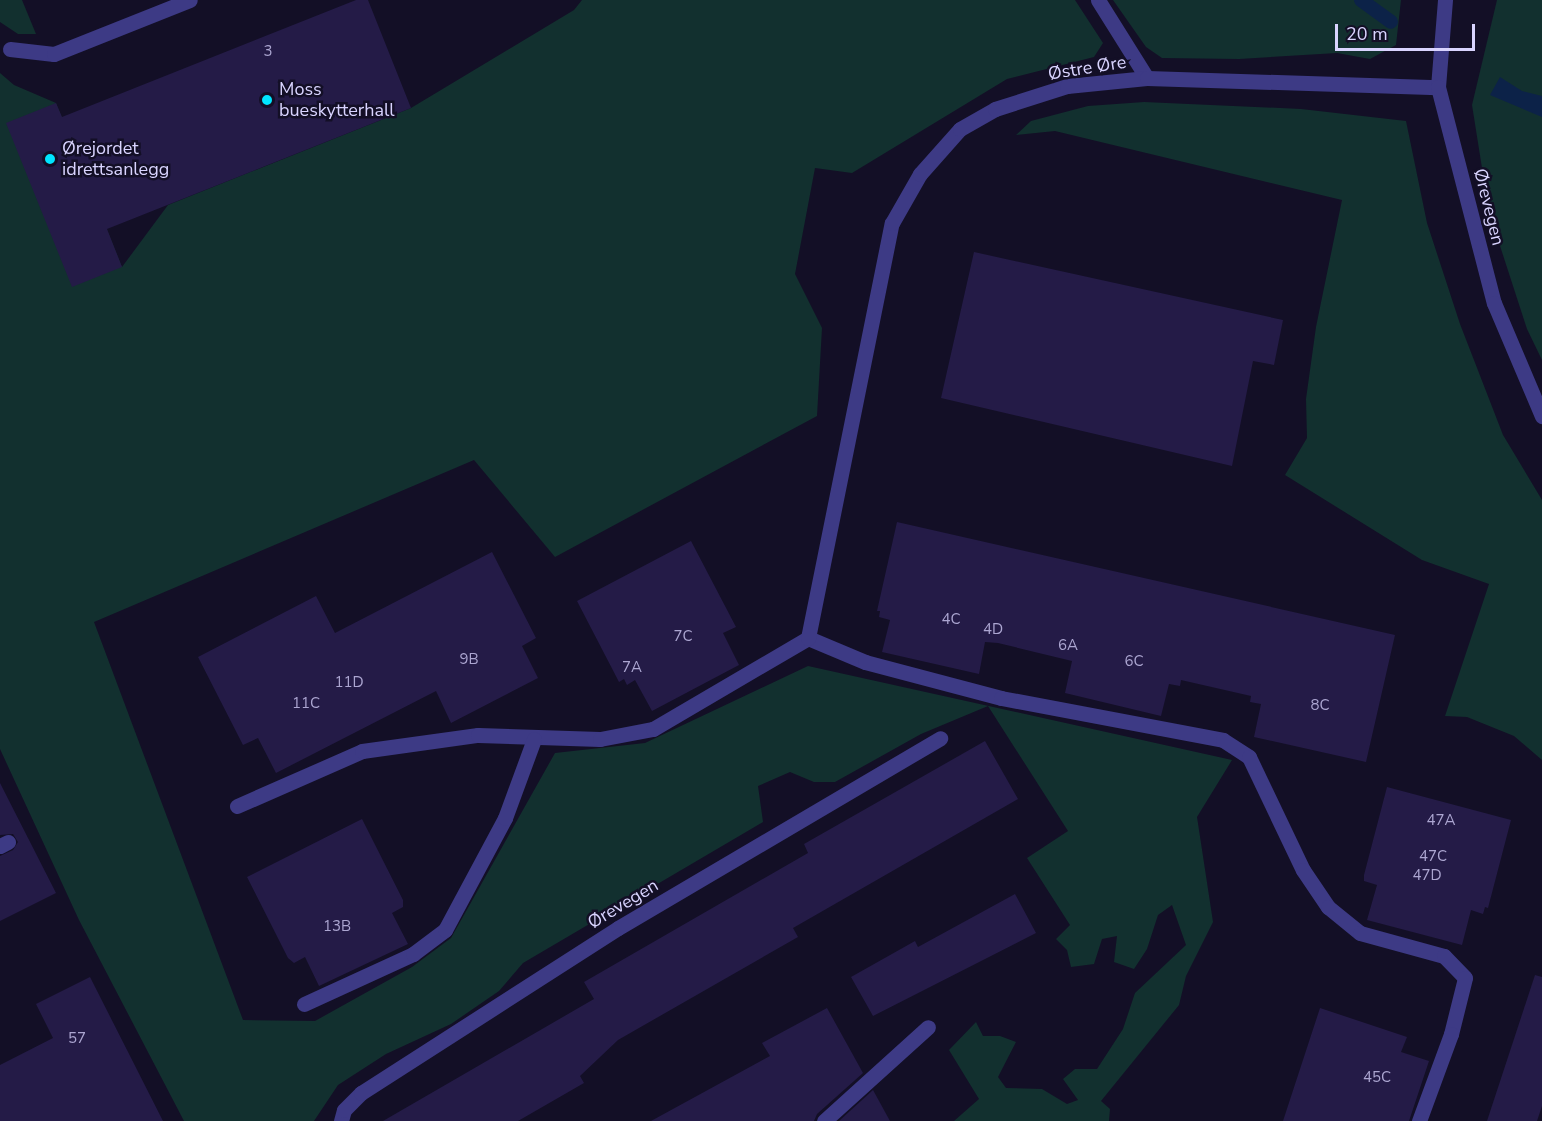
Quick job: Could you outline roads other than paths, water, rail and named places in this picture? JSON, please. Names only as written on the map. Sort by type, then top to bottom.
[{"type":"street","points":[[10,49],[54,54],[190,0]]},
{"type":"street","points":[[1098,0],[1147,78]]},
{"type":"street","name":"Ørevegen","points":[[1445,0],[1438,87],[1494,303],[1542,416]]},
{"type":"street","name":"Østre Øre","points":[[808,638],[892,223],[920,174],[960,129],[995,109],[1067,86],[1147,78],[1438,87]]},
{"type":"street","points":[[237,806],[362,751],[478,735],[600,740],[653,729],[808,638],[865,662],[1001,698],[1223,740],[1249,758],[1303,870],[1328,908],[1360,933],[1444,956],[1465,978],[1451,1034],[1419,1121]]},
{"type":"street","points":[[304,1004],[413,954],[445,930],[505,818],[534,738]]},
{"type":"street","name":"Ørevegen","points":[[342,1121],[344,1110],[361,1093],[618,928],[940,738]]},
{"type":"street","points":[[824,1121],[928,1027]]},
{"type":"water","points":[[1500,77],[1522,91],[1542,96],[1542,117],[1490,95]]},
{"type":"waterway","points":[[1361,0],[1391,22]]},
{"type":"place","name":"Moss bueskytterhall","points":[[267,100]]},
{"type":"place","name":"Ørejordet idrettsanlegg","points":[[50,159]]}]
